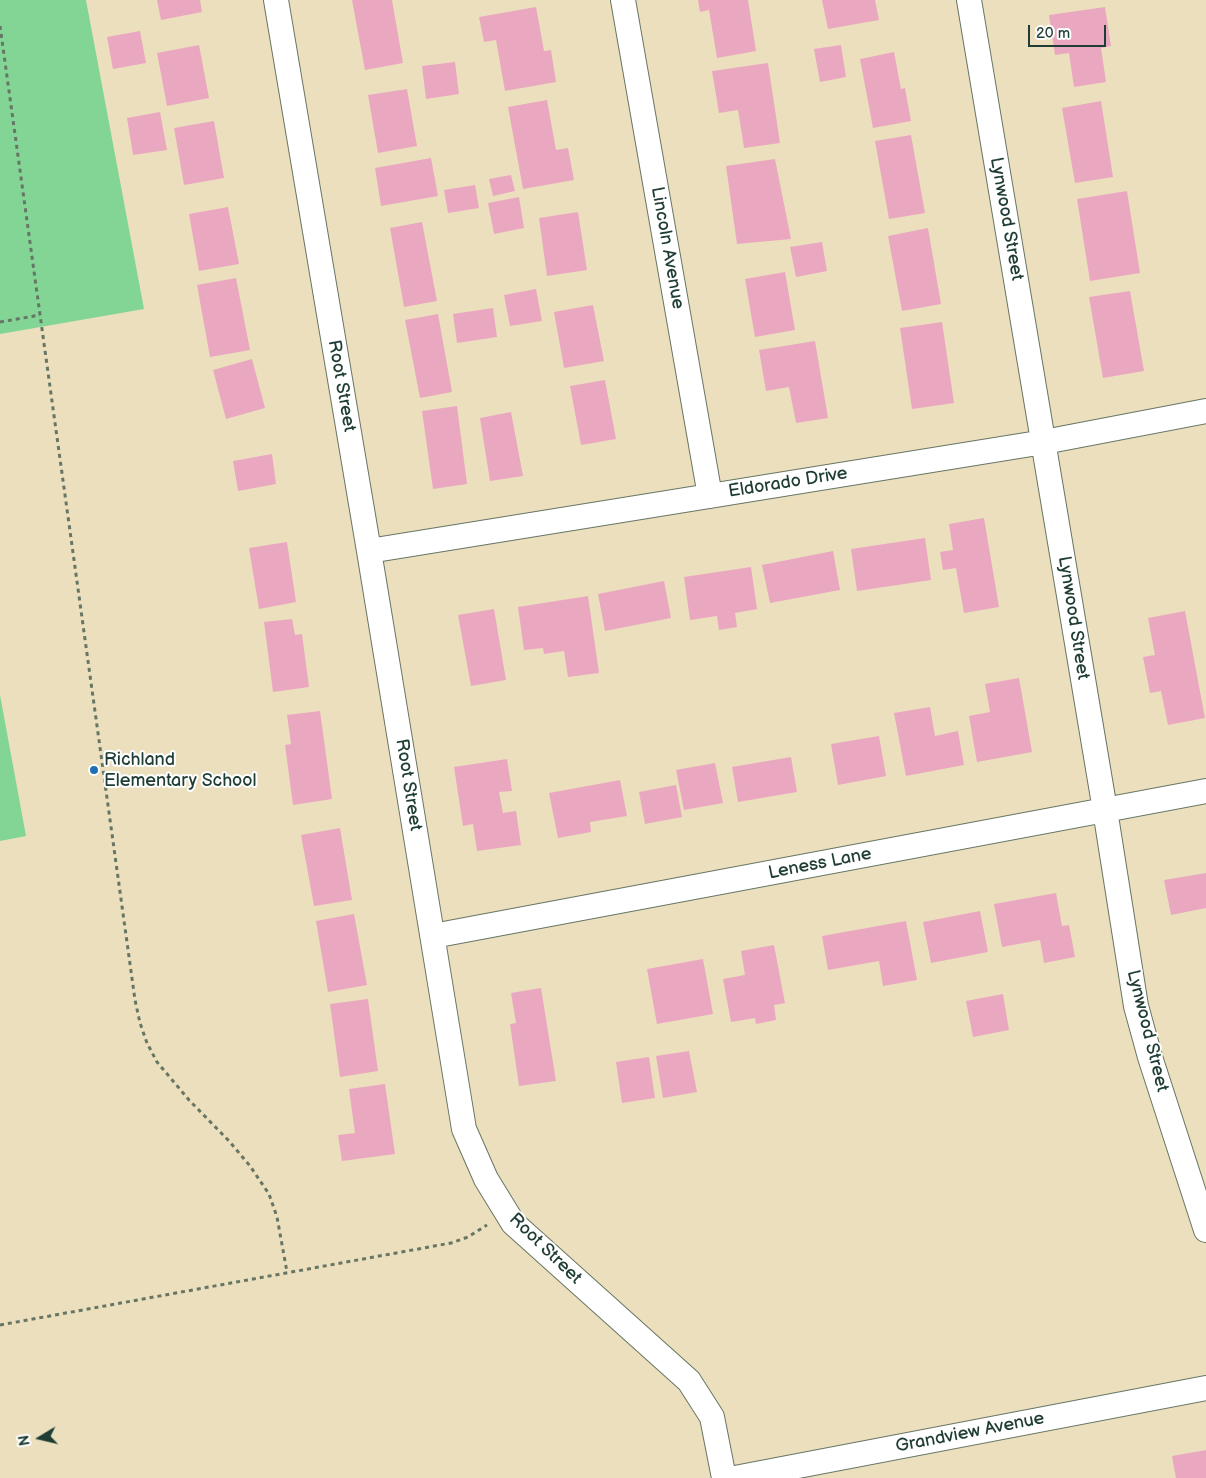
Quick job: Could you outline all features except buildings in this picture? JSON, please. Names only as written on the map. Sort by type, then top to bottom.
[{"type":"street","name":"Root Street","points":[[276,0],[464,1129],[486,1179],[512,1223],[690,1381],[712,1417],[724,1478]]},
{"type":"street","name":"Lincoln Avenue","points":[[624,0],[710,496]]},
{"type":"street","name":"Lynwood Street","points":[[969,0],[1044,442],[1136,1006],[1150,1057],[1206,1230]]},
{"type":"street","name":"Eldorado Drive","points":[[369,552],[1044,442],[1206,411]]},
{"type":"street","name":"Leness Lane","points":[[433,936],[1206,791]]},
{"type":"street","name":"Grandview Avenue","points":[[735,1478],[1206,1388]]},
{"type":"path","points":[[0,26],[135,1000],[140,1023],[147,1043],[157,1062],[189,1100],[230,1141],[269,1194],[278,1217],[288,1272]]},
{"type":"path","points":[[0,322],[40,315]]},
{"type":"path","points":[[0,1325],[450,1243],[468,1237],[507,1213]]},
{"type":"green space","points":[[0,0],[86,0],[144,309],[0,334]]},
{"type":"green space","points":[[0,695],[26,836],[0,841]]},
{"type":"place","name":"Richland Elementary School","points":[[94,770]]}]
